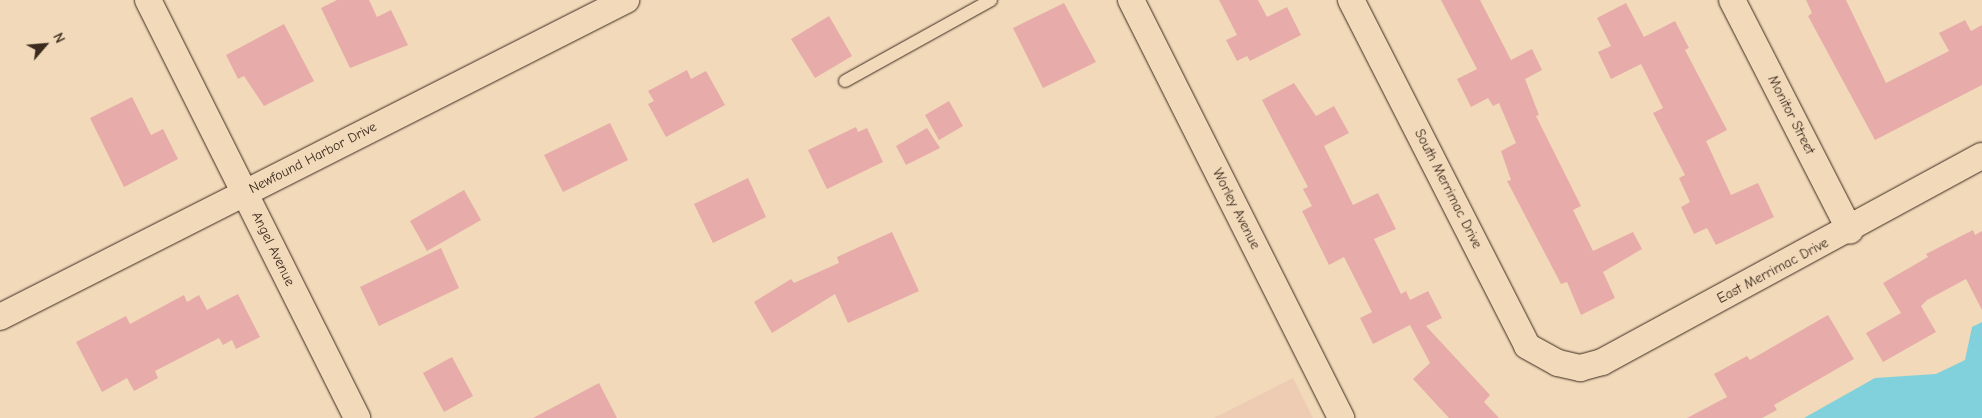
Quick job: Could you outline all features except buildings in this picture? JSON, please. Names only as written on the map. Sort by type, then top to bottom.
[{"type":"street","name":"Angel Avenue","points":[[148,0],[357,418]]},
{"type":"street","name":"Newfound Harbor Drive","points":[[0,317],[626,0]]},
{"type":"street","name":"Worley Avenue","points":[[1131,0],[1341,418]]},
{"type":"street","name":"South Merrimac Drive","points":[[1352,0],[1527,346],[1558,363]]},
{"type":"street","name":"Monitor Street","points":[[1732,0],[1850,231]]},
{"type":"street","name":"East Merrimac Drive","points":[[1558,363],[1580,368],[1602,362],[1850,231],[1982,156]]},
{"type":"lane","points":[[846,80],[991,0]]},
{"type":"shaded area","points":[[1293,378],[1313,418],[1214,418]]},
{"type":"water","points":[[1982,322],[1982,418],[1804,418],[1875,378],[1936,374],[1965,360],[1972,327]]}]
